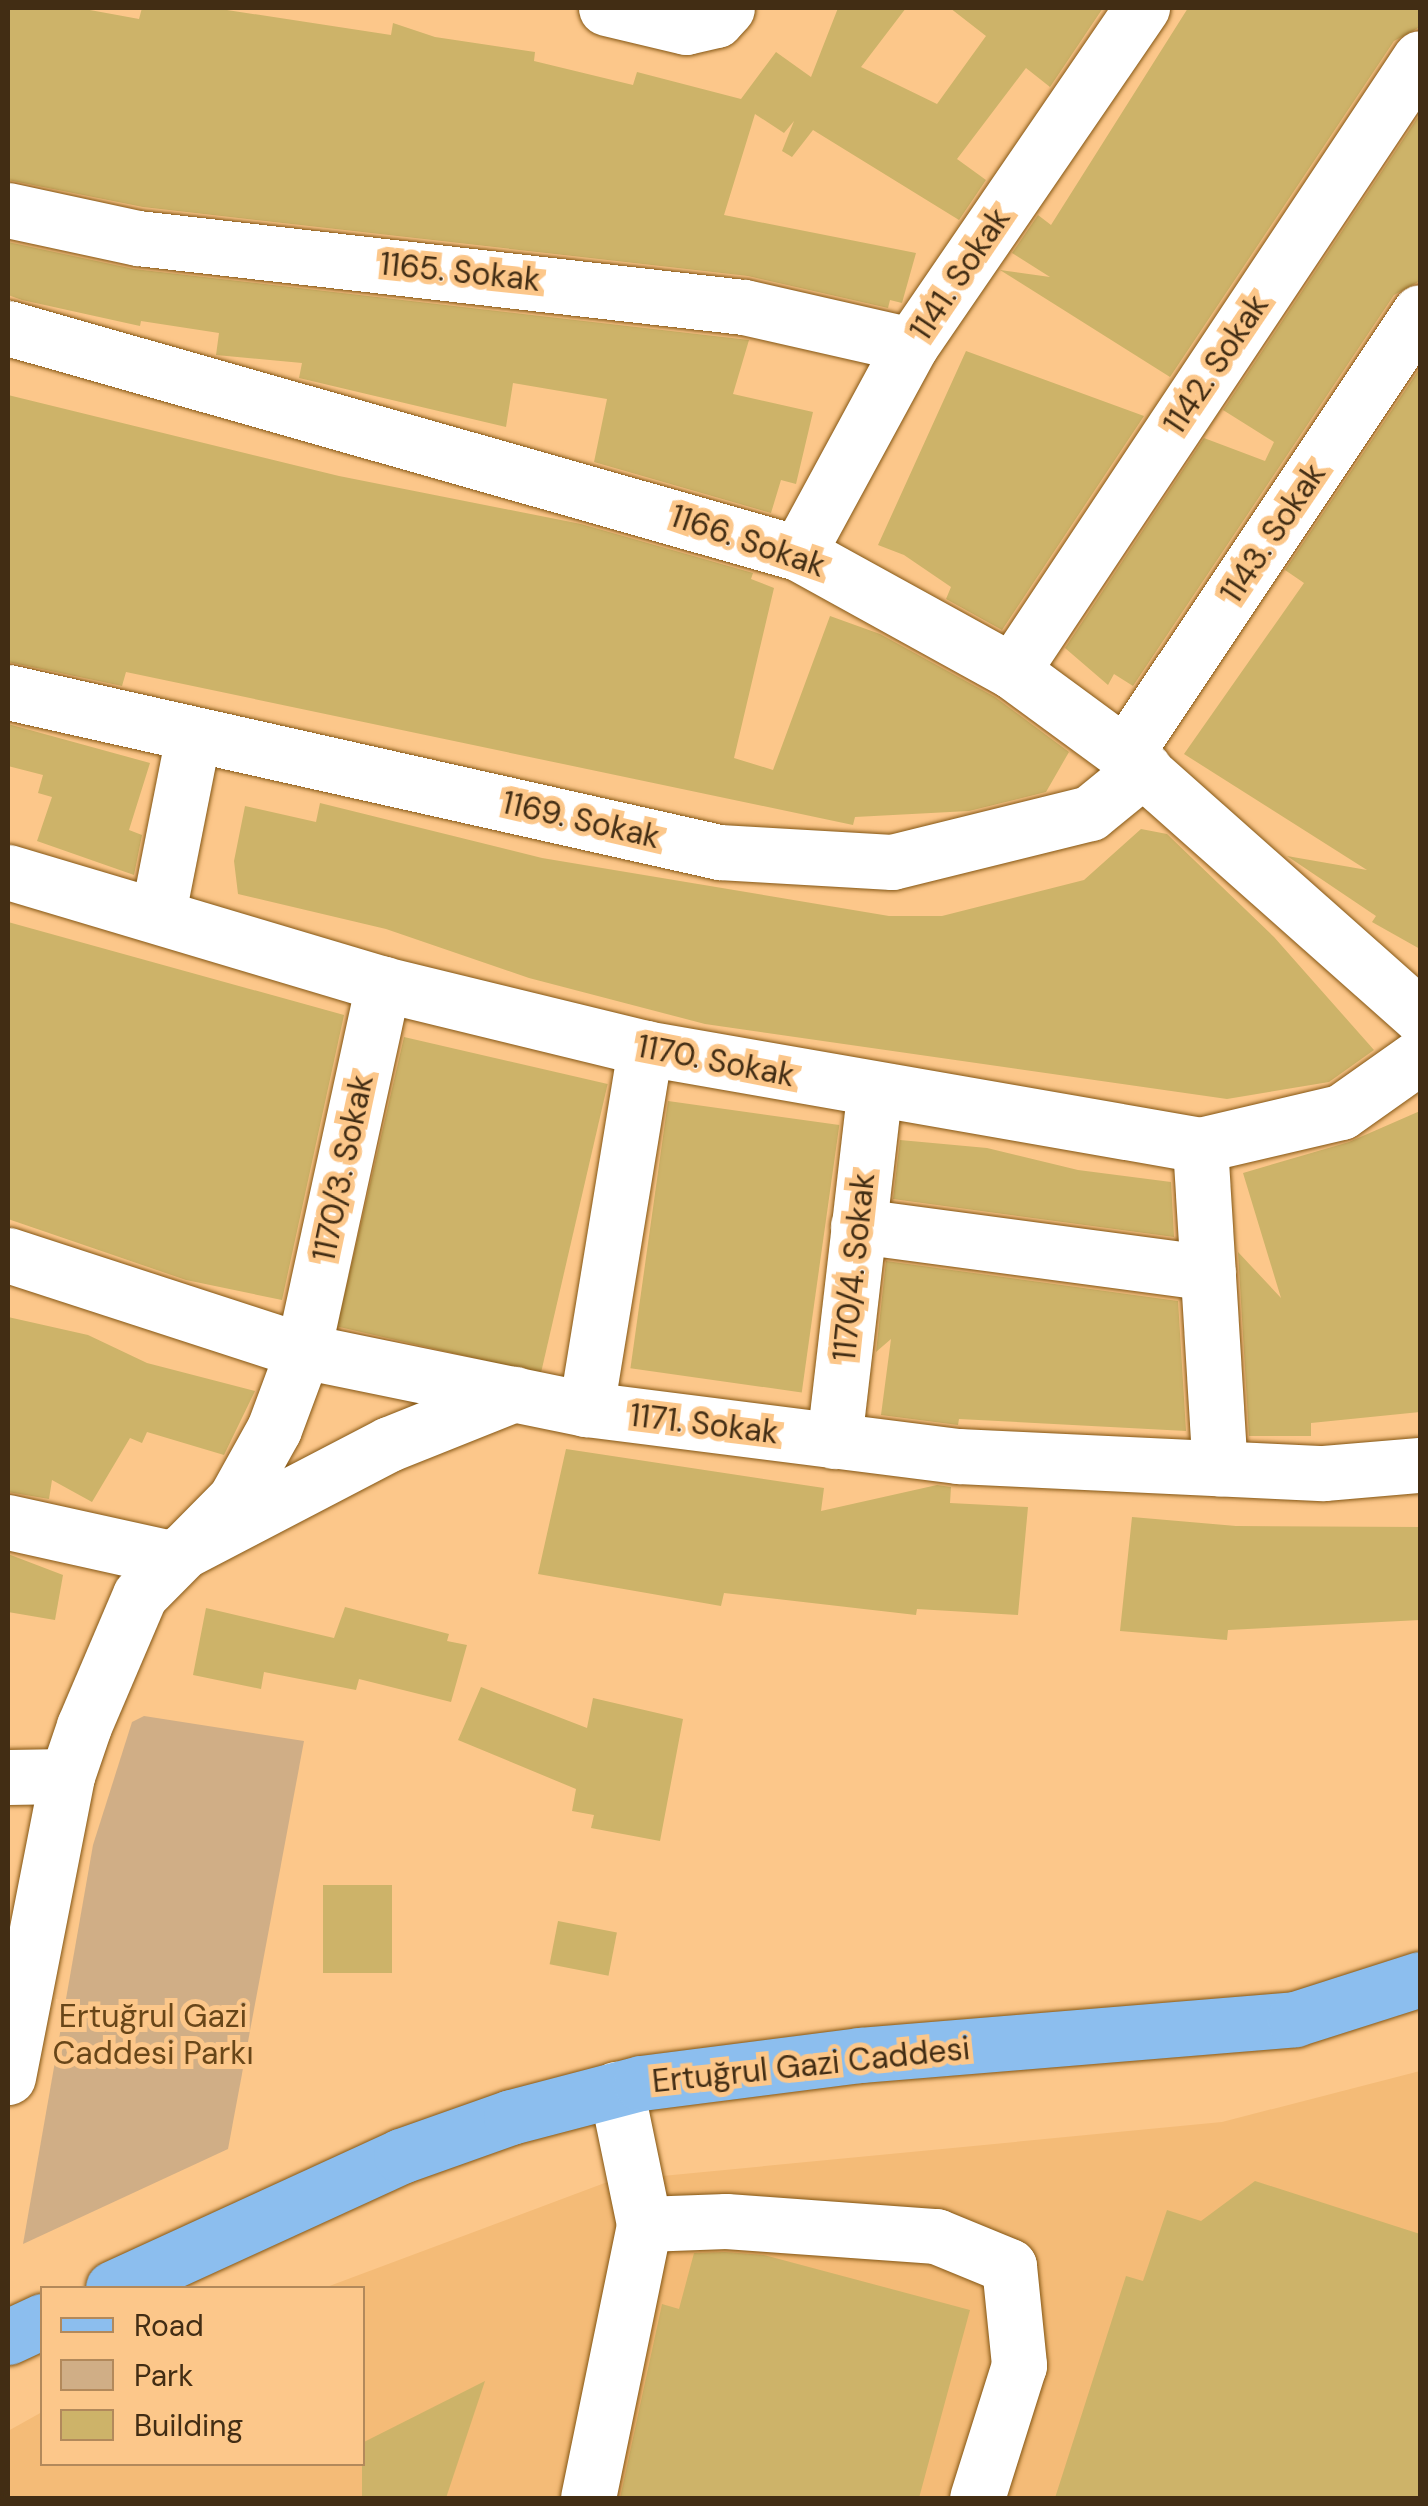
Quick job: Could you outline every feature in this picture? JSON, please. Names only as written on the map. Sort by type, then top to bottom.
[{"type":"main road","name":"Ertuğrul Gazi Caddesi","points":[[117,2286],[402,2156],[616,2089],[860,2055],[1295,2019],[1420,1979]]},
{"type":"main road","points":[[1295,2019],[1420,2015]]},
{"type":"main road","points":[[8,2338],[40,2322]]},
{"type":"street","points":[[606,8],[686,28],[722,14]]},
{"type":"street","name":"1141. Sokak","points":[[798,553],[911,345],[1142,8]]},
{"type":"street","name":"1142. Sokak","points":[[1012,670],[1420,58]]},
{"type":"street","name":"1165. Sokak","points":[[8,210],[138,238],[744,308],[911,345]]},
{"type":"street","name":"1143. Sokak","points":[[1134,762],[1420,312]]},
{"type":"street","name":"1166. Sokak","points":[[8,328],[798,553],[1012,670],[1134,762],[1420,1016]]},
{"type":"street","name":"1169. Sokak","points":[[8,692],[720,852],[892,862],[1090,813],[1134,762]]},
{"type":"street","points":[[158,913],[193,736]]},
{"type":"street","name":"1170. Sokak","points":[[8,872],[158,913],[383,984],[645,1048],[874,1093],[1200,1145],[1341,1112],[1420,1056]]},
{"type":"street","name":"1170/3. Sokak","points":[[170,1558],[235,1499],[274,1428],[302,1351],[383,984]]},
{"type":"street","points":[[586,1409],[645,1048]]},
{"type":"street","name":"1170/4. Sokak","points":[[834,1441],[874,1093]]},
{"type":"street","points":[[1200,1145],[1220,1468]]},
{"type":"street","points":[[858,1226],[1208,1272]]},
{"type":"street","name":"1171. Sokak","points":[[8,1254],[302,1351],[586,1409],[958,1456],[1324,1473],[1420,1465]]},
{"type":"street","points":[[8,2077],[67,1776],[140,1595],[170,1558],[389,1444],[514,1394]]},
{"type":"street","points":[[8,1522],[170,1558]]},
{"type":"street","points":[[8,1778],[67,1776]]},
{"type":"street","points":[[588,2498],[644,2224],[616,2089]]},
{"type":"street","points":[[644,2224],[726,2221],[936,2236],[1009,2266],[1019,2365],[977,2498]]},
{"type":"shaded area","points":[[1420,2071],[1420,2498],[8,2498],[8,2431],[40,2413],[40,2466],[365,2466],[365,2286],[329,2286],[610,2181],[1222,2122]]},
{"type":"green space","name":"Ertuğrul Gazi Caddesi Parkı","points":[[144,1716],[304,1741],[228,2149],[23,2244],[93,1845],[132,1722]]},
{"type":"building","points":[[8,8],[79,8],[139,19],[142,8],[214,8],[391,35],[393,23],[435,37],[535,52],[534,61],[633,85],[637,72],[741,99],[776,52],[811,77],[838,8],[906,8],[861,67],[937,104],[986,36],[950,8],[1103,8],[1050,87],[1026,68],[957,159],[986,180],[959,220],[813,130],[792,157],[782,151],[794,121],[784,133],[755,114],[724,215],[916,253],[902,303],[890,300],[888,308],[748,276],[143,207],[8,180]]},
{"type":"building","points":[[1188,8],[1420,8],[1420,27],[1394,41],[1170,377],[1000,270],[1050,277],[1012,253],[1038,215],[1051,225]]},
{"type":"building","points":[[1420,114],[1420,281],[1394,295],[1133,686],[1114,674],[1108,685],[1065,648],[1204,438],[1265,461],[1274,442],[1223,410]]},
{"type":"building","points":[[8,242],[134,269],[749,340],[733,394],[813,412],[796,484],[781,480],[771,513],[594,462],[607,399],[513,383],[506,427],[299,378],[302,363],[216,355],[219,333],[141,321],[140,326],[22,300],[8,295]]},
{"type":"building","points":[[966,351],[1144,416],[1002,630],[946,599],[951,587],[904,555],[878,545]]},
{"type":"building","points":[[1420,368],[1420,949],[1372,922],[1376,916],[1287,856],[1367,870],[1184,754],[1304,583],[1285,570]]},
{"type":"building","points":[[8,395],[339,476],[581,524],[753,573],[751,579],[774,588],[734,758],[773,770],[830,616],[880,634],[995,697],[1069,752],[1046,792],[969,811],[855,817],[853,825],[126,672],[122,686],[8,662]]},
{"type":"building","points":[[8,724],[150,763],[129,830],[142,835],[134,875],[37,841],[52,797],[38,793],[43,775],[8,766]]},
{"type":"building","points":[[320,803],[542,858],[889,916],[942,916],[1084,880],[1141,829],[1167,834],[1274,937],[1374,1050],[1329,1082],[1227,1099],[705,1024],[529,978],[386,929],[238,894],[234,861],[245,806],[316,822]]},
{"type":"building","points":[[8,922],[344,1015],[282,1300],[186,1280],[8,1219]]},
{"type":"building","points":[[404,1037],[608,1084],[541,1373],[337,1326]]},
{"type":"building","points":[[668,1101],[839,1125],[802,1392],[630,1368]]},
{"type":"building","points":[[1420,1111],[1420,1412],[1311,1423],[1311,1436],[1249,1436],[1238,1252],[1281,1298],[1243,1173],[1349,1142]]},
{"type":"building","points":[[900,1140],[987,1148],[1078,1170],[1171,1182],[1174,1237],[893,1199]]},
{"type":"building","points":[[886,1261],[1178,1301],[1186,1431],[959,1419],[958,1425],[881,1415],[891,1339],[876,1352]]},
{"type":"building","points":[[8,1317],[88,1335],[147,1363],[255,1391],[224,1455],[147,1432],[142,1443],[130,1438],[92,1502],[52,1480],[49,1499],[8,1492]]},
{"type":"building","points":[[566,1449],[824,1488],[821,1511],[937,1485],[951,1487],[950,1503],[1028,1507],[1018,1615],[917,1609],[916,1615],[724,1593],[721,1606],[538,1574]]},
{"type":"building","points":[[1132,1517],[1236,1526],[1420,1527],[1420,1620],[1228,1630],[1227,1640],[1120,1631]]},
{"type":"building","points":[[8,1554],[63,1575],[55,1620],[8,1612]]},
{"type":"building","points":[[345,1607],[449,1634],[447,1641],[467,1645],[451,1702],[359,1679],[356,1690],[264,1672],[261,1689],[193,1675],[206,1608],[334,1638]]},
{"type":"building","points":[[481,1687],[587,1728],[593,1698],[683,1719],[660,1841],[591,1828],[594,1815],[572,1811],[576,1789],[458,1740]]},
{"type":"building","points":[[323,1885],[392,1885],[392,1973],[323,1973]]},
{"type":"building","points":[[558,1921],[617,1932],[609,1976],[550,1964]]},
{"type":"building","points":[[1255,2181],[1420,2234],[1420,2498],[1055,2498],[1126,2276],[1143,2281],[1167,2210],[1201,2221]]},
{"type":"building","points":[[694,2253],[764,2255],[970,2310],[919,2498],[620,2498],[662,2304],[679,2309]]},
{"type":"building","points":[[485,2381],[446,2498],[362,2498],[365,2441]]}]
